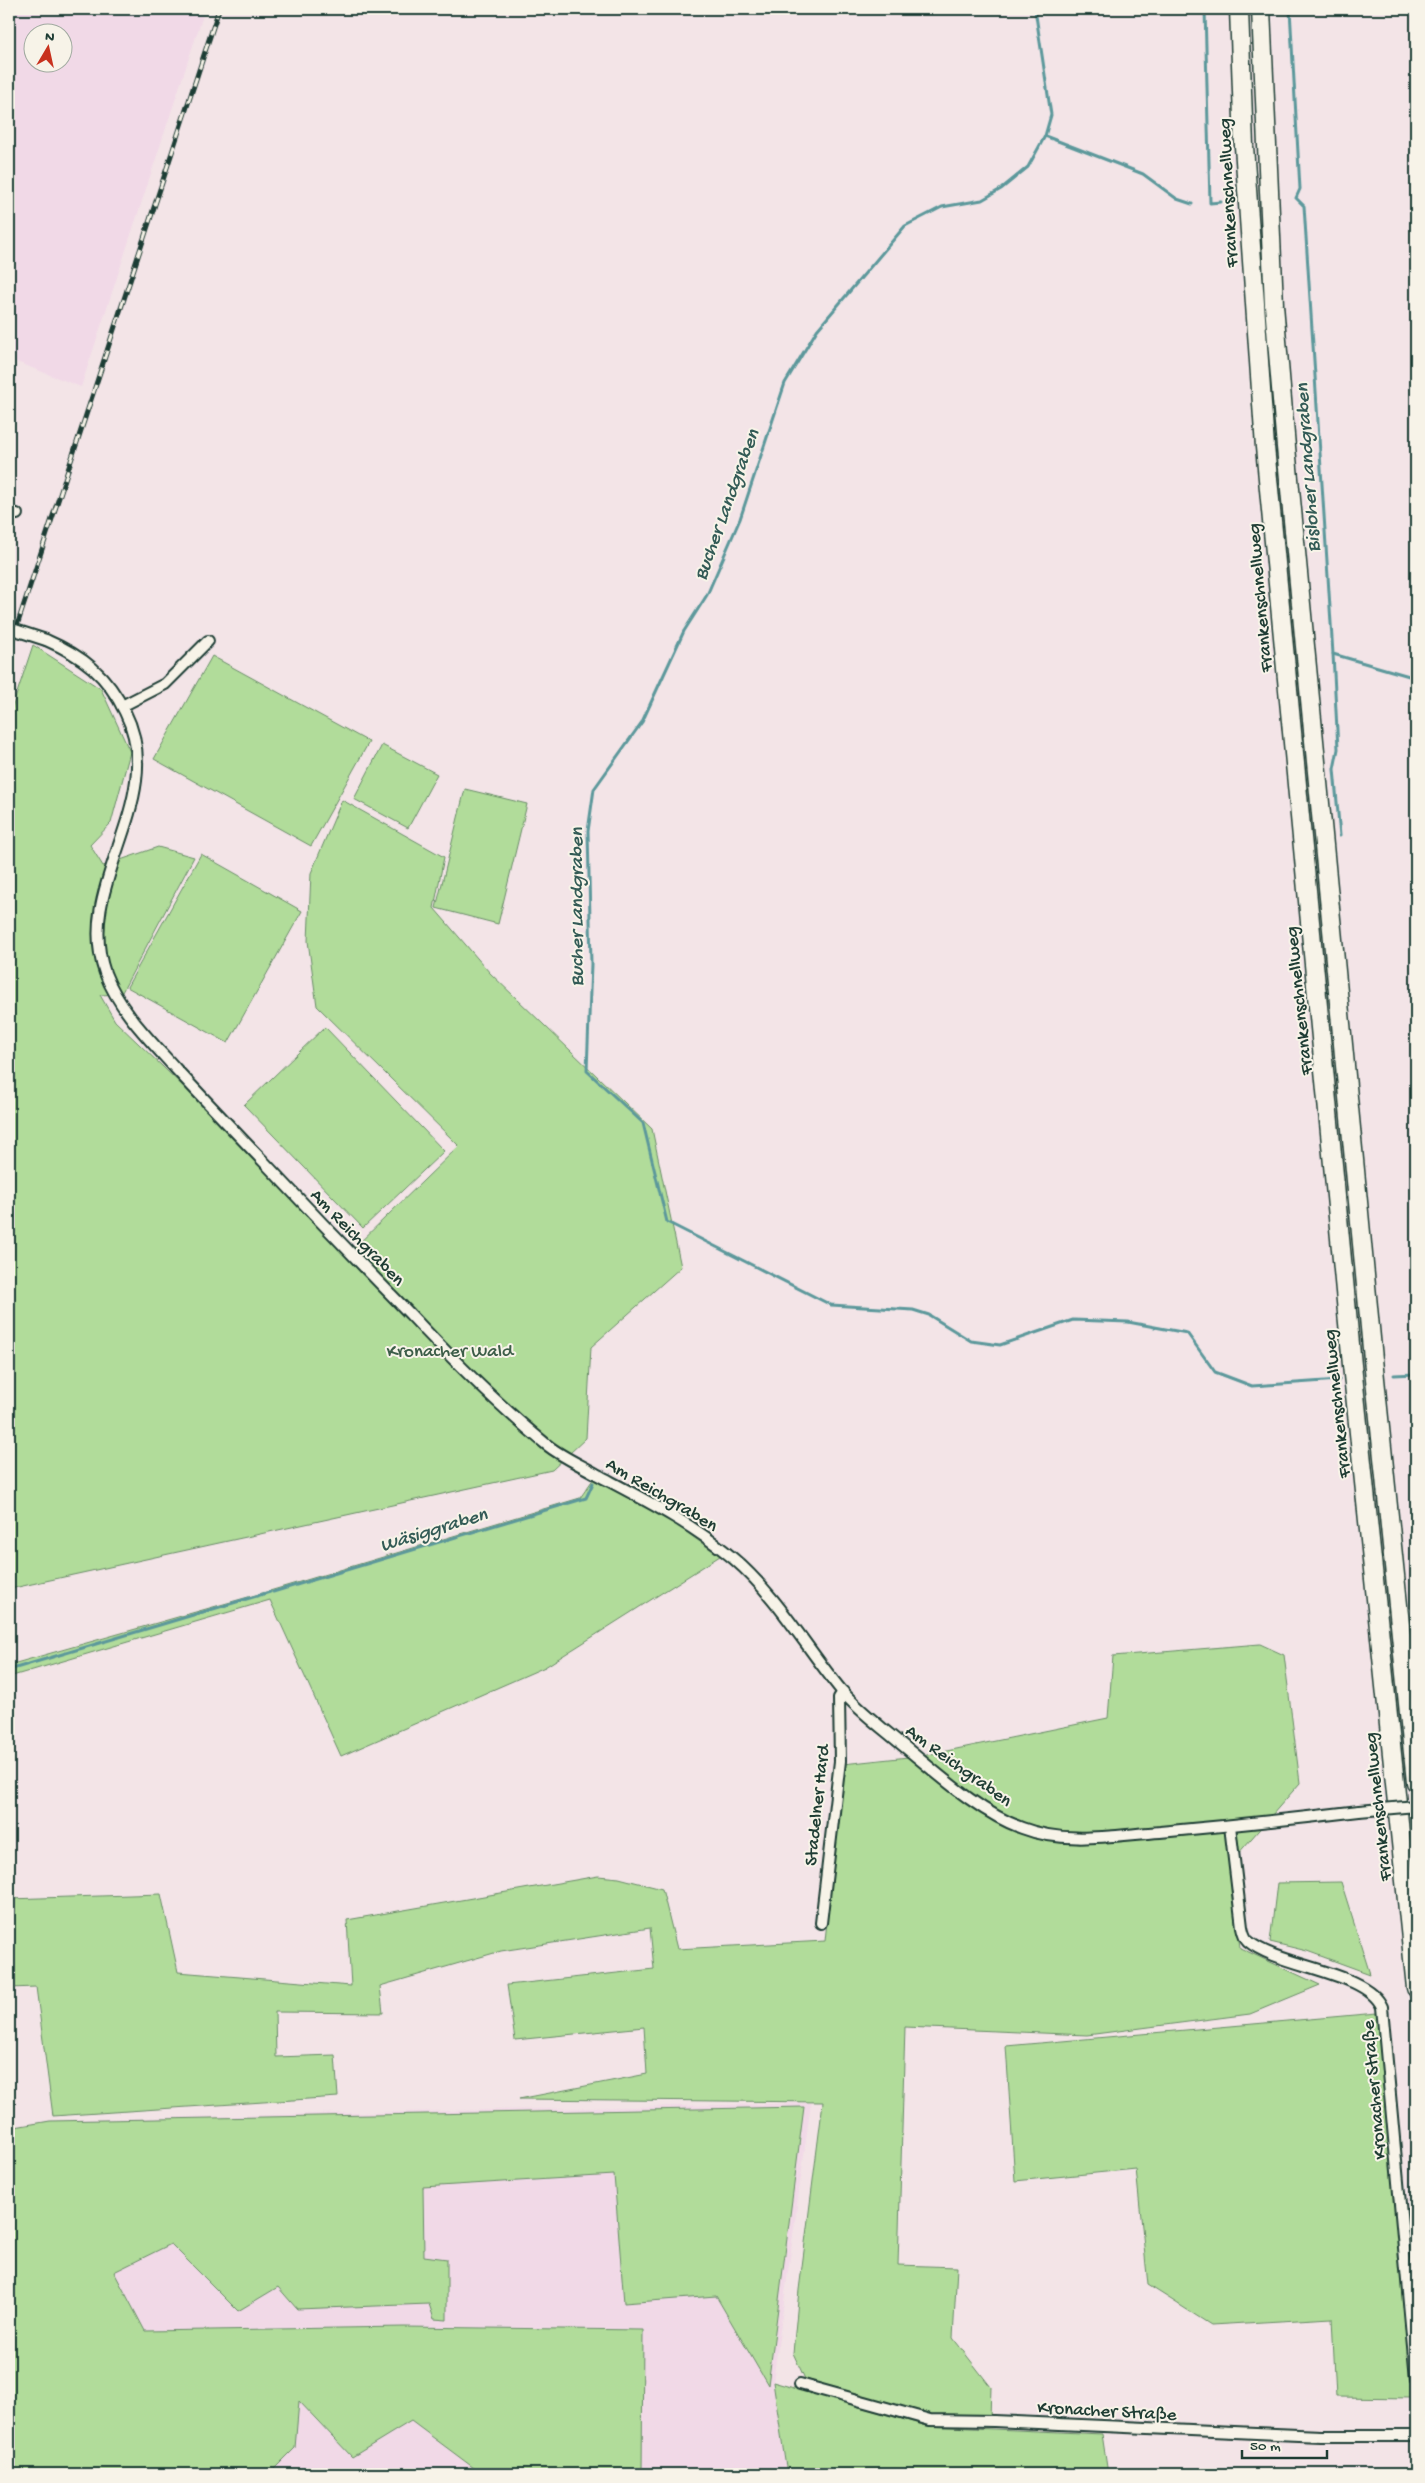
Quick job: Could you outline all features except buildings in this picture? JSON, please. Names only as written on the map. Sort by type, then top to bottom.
[{"type":"highway","name":"Frankenschnellweg","points":[[1240,9],[1244,146],[1265,447],[1352,1365],[1416,1988]]},
{"type":"highway","points":[[1261,9],[1274,305],[1286,447],[1372,1349],[1416,1782]]},
{"type":"street","points":[[9,628],[46,640],[72,652],[93,667],[122,706],[165,684],[208,641]]},
{"type":"street","name":"Am Reichgraben","points":[[122,706],[136,740],[139,767],[127,821],[101,902],[99,927],[105,973],[124,1007],[144,1034],[222,1118],[466,1373],[551,1449],[683,1522],[733,1559],[766,1591],[843,1692],[866,1715],[957,1789],[1020,1828],[1066,1838],[1230,1826],[1416,1806]]},
{"type":"street","name":"Stadelner Hard","points":[[821,1923],[840,1761],[839,1698],[843,1692]]},
{"type":"street","name":"Kronacher Straße","points":[[1230,1826],[1242,1927],[1246,1940],[1265,1951],[1360,1986],[1372,1992],[1382,2007],[1416,2379]]},
{"type":"street","name":"Kronacher Straße","points":[[800,2384],[930,2420],[994,2421],[1321,2436],[1416,2436]]},
{"type":"shaded area","points":[[9,9],[205,9],[81,387],[9,359]]},
{"type":"shaded area","points":[[811,2103],[773,2382],[787,2474],[9,2474],[9,2127],[49,2120]]},
{"type":"green space","name":"Kronacher Wald","points":[[33,645],[101,689],[130,752],[111,823],[90,845],[103,866],[158,847],[194,857],[121,994],[100,995],[115,1021],[353,1249],[459,1146],[317,1006],[308,941],[311,873],[342,800],[444,857],[434,908],[490,973],[652,1129],[681,1267],[591,1347],[586,1438],[552,1470],[9,1589],[9,717]]},
{"type":"green space","points":[[212,656],[369,742],[311,846],[154,759]]},
{"type":"green space","points":[[382,745],[437,774],[408,828],[354,799]]},
{"type":"green space","points":[[465,789],[527,804],[498,924],[436,908]]},
{"type":"green space","points":[[201,854],[302,911],[228,1043],[127,987]]},
{"type":"green space","points":[[325,1027],[444,1151],[363,1228],[244,1105]]},
{"type":"green space","points":[[594,1478],[662,1515],[720,1556],[545,1667],[341,1756],[270,1600],[9,1677],[9,1665],[273,1590],[580,1498]]},
{"type":"green space","points":[[1260,1644],[1284,1655],[1300,1783],[1230,1863],[1240,1948],[1320,1985],[1250,2014],[1087,2035],[905,2027],[898,2265],[957,2267],[953,2338],[991,2387],[990,2418],[930,2415],[805,2379],[793,2353],[799,2290],[823,2102],[519,2099],[647,2074],[644,2027],[515,2040],[507,1985],[654,1969],[650,1928],[501,1951],[380,1986],[383,2013],[275,2012],[276,2057],[335,2055],[338,2097],[53,2116],[36,1987],[9,1988],[9,1899],[161,1894],[178,1972],[351,1986],[347,1920],[598,1876],[619,1878],[662,1889],[677,1949],[825,1941],[843,1764],[927,1755],[1108,1718],[1113,1656]]},
{"type":"green space","points":[[1341,1882],[1370,1974],[1307,1951],[1270,1942],[1277,1883]]},
{"type":"green space","points":[[1377,2013],[1412,2398],[1336,2397],[1332,2318],[1211,2325],[1148,2285],[1136,2169],[1015,2181],[1006,2046]]},
{"type":"green space","points":[[804,2107],[768,2385],[716,2296],[624,2303],[614,2175],[423,2187],[424,2256],[447,2259],[447,2320],[434,2319],[429,2304],[297,2309],[278,2287],[238,2311],[171,2244],[114,2272],[145,2331],[404,2327],[643,2330],[642,2474],[482,2474],[411,2421],[352,2457],[299,2401],[295,2448],[269,2474],[9,2474],[9,2128],[50,2121]]},
{"type":"green space","points":[[773,2382],[927,2426],[1102,2434],[1108,2474],[787,2474]]},
{"type":"waterway","name":"Bucher Landgraben","points":[[1035,9],[1051,115],[1045,136],[1028,167],[1001,189],[982,200],[942,207],[905,226],[817,330],[785,383],[740,519],[707,595],[684,631],[642,722],[594,789],[588,831],[591,964],[587,1071],[643,1123],[667,1222],[831,1305],[913,1310],[929,1315],[971,1341],[1000,1345],[1073,1320],[1128,1322],[1187,1333],[1215,1372],[1252,1386],[1339,1380]]},
{"type":"waterway","points":[[1205,9],[1210,203],[1221,202]]},
{"type":"waterway","name":"Bisloher Landgraben","points":[[1290,9],[1300,189],[1296,198],[1304,206],[1333,654],[1416,678]]},
{"type":"waterway","name":"Bisloher Landgraben","points":[[1045,136],[1143,174],[1177,199],[1192,204]]},
{"type":"waterway","points":[[1333,654],[1338,749],[1334,769],[1340,836]]},
{"type":"waterway","name":"Bucher Landgraben","points":[[1394,1375],[1416,1374]]},
{"type":"waterway","name":"Wäsiggraben","points":[[273,1592],[586,1498],[593,1483]]},
{"type":"waterway","name":"Wäsiggraben","points":[[9,1670],[270,1592]]},
{"type":"railway","points":[[9,650],[219,9]]}]
